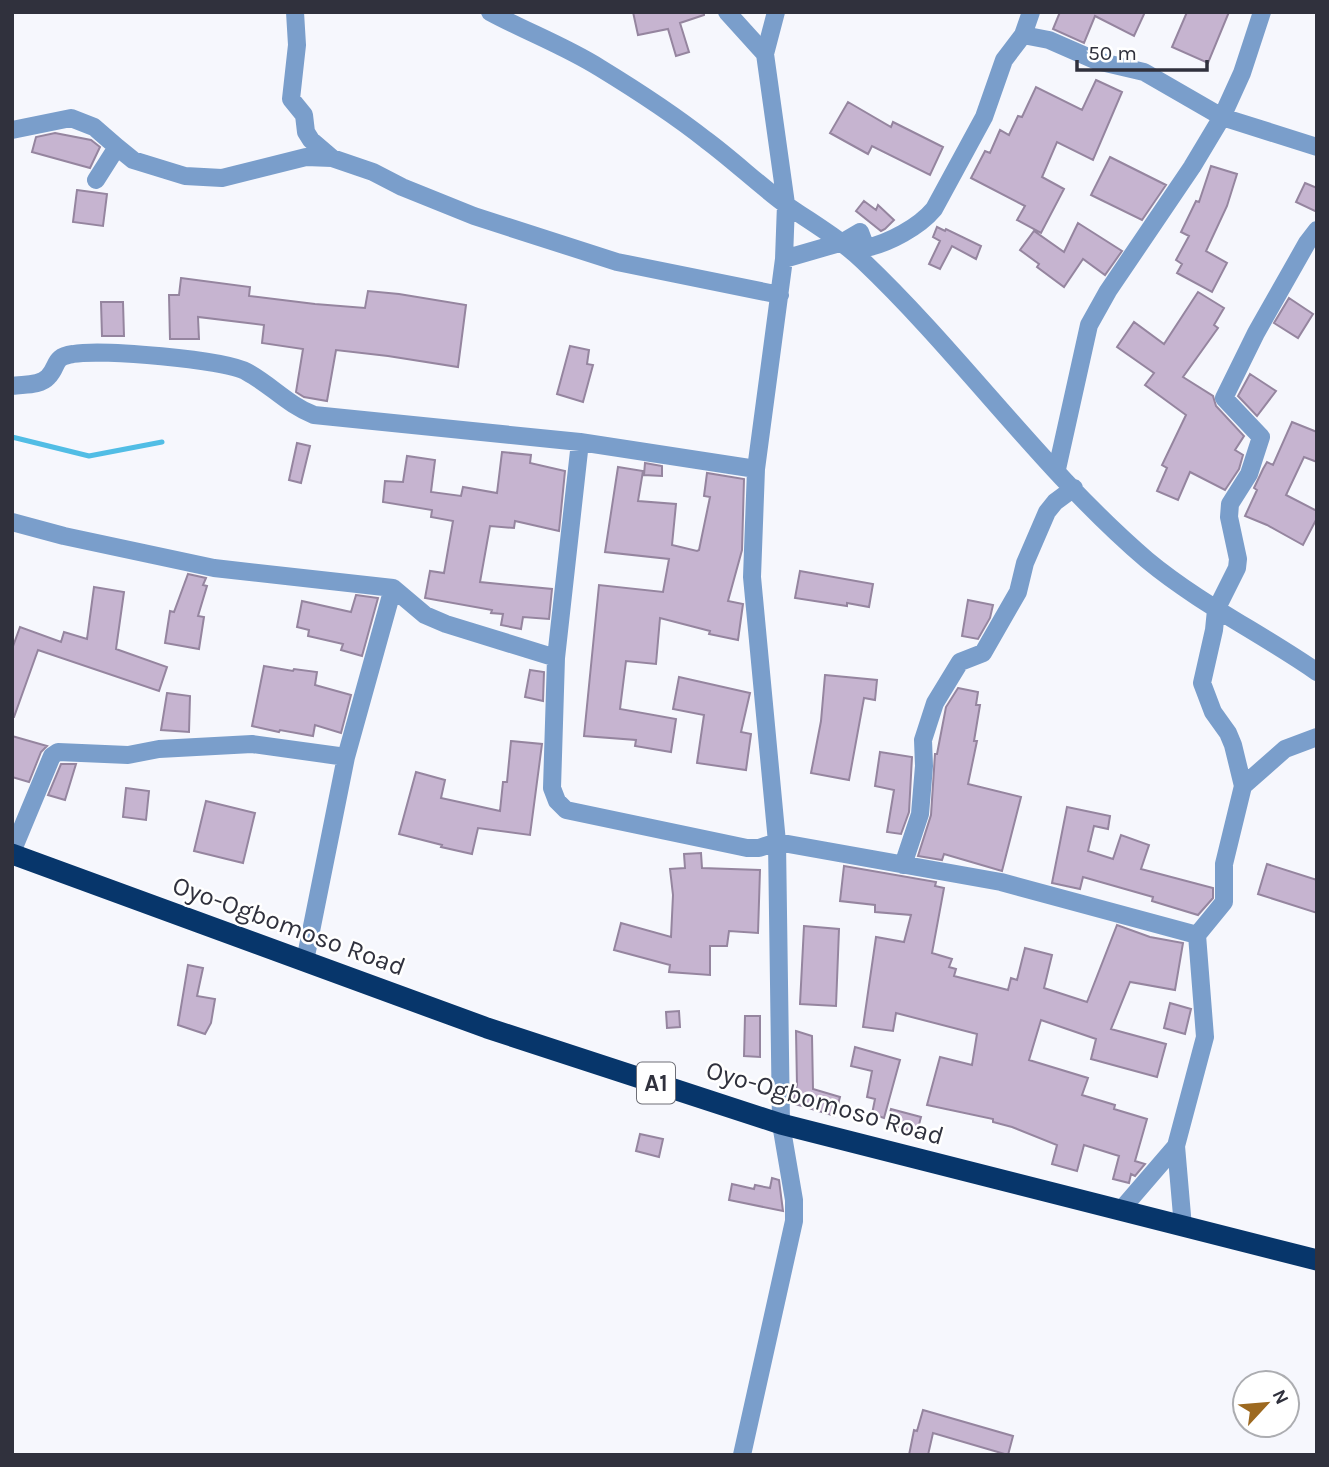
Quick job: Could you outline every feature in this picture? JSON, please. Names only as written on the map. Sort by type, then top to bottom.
[{"type":"highway","name":"Oyo-Ogbomoso Road","points":[[12,853],[487,1028],[781,1124],[1317,1260]]},
{"type":"street","points":[[295,12],[297,44],[291,100],[304,115],[306,132],[311,140],[332,158]]},
{"type":"street","points":[[490,12],[553,41],[601,68],[705,139],[786,204],[843,242],[1128,542],[1216,610],[1317,672]]},
{"type":"street","points":[[727,12],[765,54]]},
{"type":"street","points":[[742,1455],[794,1221],[794,1200],[781,1124],[777,842],[752,577],[756,469],[784,259],[786,204],[765,54],[776,12]]},
{"type":"street","points":[[784,259],[843,242],[860,232],[866,248],[887,243],[925,220],[934,209],[984,117],[1003,60],[1023,35],[1031,12]]},
{"type":"street","points":[[1057,469],[1089,325],[1108,291],[1192,167],[1222,117],[1234,95],[1262,12]]},
{"type":"street","points":[[1023,35],[1049,40],[1097,61],[1144,72],[1222,117],[1317,147]]},
{"type":"street","points":[[12,130],[71,118],[94,127],[133,160],[185,176],[222,178],[306,158],[332,158],[474,216],[617,262],[779,295]]},
{"type":"street","points":[[96,180],[117,147]]},
{"type":"street","points":[[1183,1227],[1177,1146],[1205,1037],[1197,935],[1224,902],[1224,864],[1243,786],[1233,745],[1213,712],[1202,683],[1216,610],[1237,569],[1238,559],[1229,517],[1230,503],[1249,474],[1261,437],[1224,398],[1256,333],[1317,230]]},
{"type":"street","points":[[12,386],[40,382],[49,376],[53,364],[62,355],[77,353],[127,354],[223,364],[246,371],[297,409],[314,415],[580,442],[756,469]]},
{"type":"street","points":[[580,442],[556,659],[552,788],[557,801],[566,810],[747,848],[759,848],[777,842],[1001,882],[1197,935]]},
{"type":"street","points":[[903,865],[920,814],[923,740],[935,703],[960,662],[983,653],[1018,592],[1047,512],[1055,502],[1074,488]]},
{"type":"street","points":[[12,522],[64,536],[214,568],[393,588],[425,615],[556,659]]},
{"type":"street","points":[[305,961],[345,757],[393,588]]},
{"type":"street","points":[[1243,786],[1285,749],[1317,737]]},
{"type":"street","points":[[12,853],[52,756],[58,752],[128,755],[159,749],[252,744],[345,757]]},
{"type":"street","points":[[1120,1211],[1177,1146]]},
{"type":"building","points":[[633,12],[704,12],[704,15],[680,23],[689,52],[676,56],[668,29],[638,35]]},
{"type":"building","points":[[1060,12],[1145,12],[1134,36],[1095,16],[1084,43],[1053,29]]},
{"type":"building","points":[[1187,12],[1229,12],[1208,63],[1172,47]]},
{"type":"building","points":[[1096,80],[1122,92],[1093,160],[1057,142],[1042,177],[1064,189],[1041,233],[1017,220],[1025,206],[971,178],[985,151],[990,153],[1000,130],[1009,135],[1018,116],[1022,117],[1036,87],[1082,110]]},
{"type":"building","points":[[848,102],[891,127],[893,122],[943,147],[930,175],[872,146],[868,154],[830,133]]},
{"type":"building","points":[[55,133],[91,140],[100,147],[90,168],[32,152],[36,137]]},
{"type":"building","points":[[1110,157],[1166,185],[1142,220],[1091,195]]},
{"type":"building","points":[[1211,166],[1237,174],[1227,206],[1206,251],[1227,263],[1212,292],[1177,273],[1182,264],[1176,260],[1189,236],[1181,232],[1196,201],[1199,202]]},
{"type":"building","points":[[1305,183],[1317,188],[1317,212],[1296,202]]},
{"type":"building","points":[[77,190],[107,194],[103,226],[73,222]]},
{"type":"building","points":[[864,201],[876,210],[878,205],[894,220],[881,231],[856,211]]},
{"type":"building","points":[[1078,223],[1122,251],[1105,275],[1083,259],[1064,287],[1020,250],[1034,231],[1064,252]]},
{"type":"building","points":[[937,227],[981,246],[976,259],[952,246],[940,269],[929,264],[940,241],[933,237]]},
{"type":"building","points":[[181,278],[250,287],[249,296],[315,304],[365,308],[368,291],[466,305],[458,367],[336,350],[327,401],[304,397],[296,392],[303,349],[262,343],[264,325],[198,317],[199,339],[170,339],[169,295],[179,295]]},
{"type":"building","points":[[1198,292],[1224,308],[1214,325],[1218,328],[1183,377],[1213,396],[1216,406],[1244,436],[1235,450],[1243,455],[1239,469],[1225,490],[1190,472],[1178,500],[1157,491],[1167,468],[1162,465],[1186,415],[1145,385],[1154,373],[1117,347],[1134,322],[1164,344]]},
{"type":"building","points":[[1289,298],[1313,314],[1298,338],[1274,323]]},
{"type":"building","points":[[101,302],[123,302],[124,336],[102,336]]},
{"type":"building","points":[[570,346],[589,350],[587,364],[593,365],[583,402],[557,394]]},
{"type":"building","points":[[1250,374],[1276,391],[1257,416],[1238,396]]},
{"type":"building","points":[[1292,422],[1317,432],[1317,462],[1304,457],[1286,495],[1317,511],[1317,518],[1303,545],[1245,516],[1263,469],[1267,462],[1273,465]]},
{"type":"building","points":[[297,443],[310,446],[301,483],[289,480]]},
{"type":"building","points":[[502,452],[531,455],[530,463],[565,471],[559,531],[515,521],[514,528],[490,526],[480,582],[552,589],[549,619],[523,617],[521,629],[501,625],[503,614],[491,613],[492,610],[425,598],[430,571],[444,573],[453,521],[431,517],[432,510],[383,502],[385,481],[403,482],[407,456],[435,460],[431,492],[461,496],[463,487],[497,493]]},
{"type":"building","points":[[645,463],[662,466],[662,476],[644,475]]},
{"type":"building","points":[[618,467],[643,471],[638,501],[676,504],[672,545],[697,551],[710,497],[704,496],[707,473],[744,479],[742,550],[728,601],[743,604],[738,640],[660,618],[656,664],[626,661],[620,709],[676,719],[671,752],[635,746],[636,740],[584,736],[599,585],[663,592],[669,559],[605,552]]},
{"type":"building","points":[[800,571],[873,584],[869,607],[795,598]]},
{"type":"building","points":[[188,574],[206,578],[203,585],[207,586],[198,616],[204,617],[199,649],[165,643],[170,611],[174,612]]},
{"type":"building","points":[[94,587],[124,592],[116,649],[167,667],[159,691],[38,650],[12,717],[12,649],[20,627],[61,642],[64,632],[87,639]]},
{"type":"building","points":[[356,595],[378,598],[362,656],[341,650],[343,644],[308,636],[309,630],[297,627],[302,601],[351,612]]},
{"type":"building","points":[[968,600],[993,605],[990,618],[978,639],[962,636]]},
{"type":"building","points":[[264,666],[317,672],[315,685],[351,695],[341,733],[315,725],[313,736],[252,726]]},
{"type":"building","points":[[530,670],[544,672],[543,701],[525,697]]},
{"type":"building","points":[[825,675],[877,680],[875,700],[864,698],[849,780],[811,773],[821,721]]},
{"type":"building","points":[[679,677],[750,693],[741,732],[751,734],[746,770],[697,763],[704,715],[673,709]]},
{"type":"building","points":[[958,688],[978,692],[976,705],[980,705],[974,741],[977,741],[968,784],[1021,797],[1002,871],[944,854],[942,860],[918,856],[931,815],[935,754],[946,707]]},
{"type":"building","points":[[167,693],[190,696],[189,732],[161,730]]},
{"type":"building","points":[[12,736],[47,746],[41,752],[29,782],[12,777]]},
{"type":"building","points":[[511,741],[542,744],[530,835],[478,828],[472,854],[399,834],[416,772],[445,780],[441,798],[500,811],[503,782],[507,782]]},
{"type":"building","points":[[880,752],[912,757],[909,812],[901,834],[887,832],[894,790],[875,786]]},
{"type":"building","points":[[61,764],[76,764],[65,800],[48,795]]},
{"type":"building","points":[[126,788],[149,791],[146,820],[123,817]]},
{"type":"building","points":[[206,801],[255,813],[243,863],[194,851]]},
{"type":"building","points":[[1067,807],[1110,816],[1108,829],[1094,826],[1088,851],[1113,859],[1121,835],[1149,845],[1141,869],[1213,888],[1213,898],[1198,915],[1152,901],[1153,897],[1083,877],[1080,889],[1052,883]]},
{"type":"building","points":[[701,853],[702,868],[760,870],[758,933],[729,931],[727,946],[710,946],[710,975],[669,972],[670,965],[614,950],[621,923],[671,937],[673,895],[670,869],[685,868],[684,854]]},
{"type":"building","points":[[1267,864],[1317,880],[1317,913],[1258,894]]},
{"type":"building","points":[[844,866],[936,882],[935,886],[944,888],[932,953],[952,959],[949,967],[956,969],[954,976],[1008,990],[1011,978],[1017,980],[1025,948],[1052,955],[1044,988],[1087,1002],[1117,925],[1150,937],[1183,943],[1175,990],[1130,982],[1111,1029],[1166,1044],[1157,1077],[1091,1059],[1096,1039],[1041,1020],[1029,1060],[1088,1078],[1082,1095],[1147,1119],[1135,1161],[1145,1164],[1135,1176],[1131,1174],[1129,1183],[1113,1179],[1119,1156],[1084,1145],[1077,1171],[1052,1164],[1057,1145],[993,1122],[993,1119],[927,1105],[940,1057],[972,1065],[977,1034],[896,1013],[893,1031],[863,1027],[876,937],[904,942],[911,915],[875,912],[875,905],[840,901]]},
{"type":"building","points":[[804,926],[839,929],[836,1006],[800,1004]]},
{"type":"building","points":[[188,965],[203,968],[197,996],[215,999],[211,1023],[205,1034],[178,1025]]},
{"type":"building","points":[[1170,1003],[1191,1009],[1185,1034],[1164,1028]]},
{"type":"building","points":[[679,1011],[680,1027],[667,1028],[666,1012]]},
{"type":"building","points":[[745,1016],[760,1016],[760,1057],[744,1056]]},
{"type":"building","points":[[796,1031],[812,1036],[813,1089],[840,1097],[835,1116],[792,1103],[797,1085]]},
{"type":"building","points":[[855,1047],[900,1060],[884,1118],[872,1114],[875,1099],[867,1097],[872,1071],[851,1066]]},
{"type":"building","points":[[891,1109],[921,1117],[917,1132],[887,1124]]},
{"type":"building","points":[[640,1134],[663,1139],[659,1157],[636,1151]]},
{"type":"building","points":[[772,1178],[779,1180],[783,1211],[729,1200],[732,1184],[754,1189],[755,1185],[770,1188]]},
{"type":"building","points":[[923,1410],[1013,1436],[1008,1455],[933,1433],[928,1455],[909,1455],[914,1430],[917,1431]]},
{"type":"waterway","points":[[12,437],[89,456],[162,442]]}]
